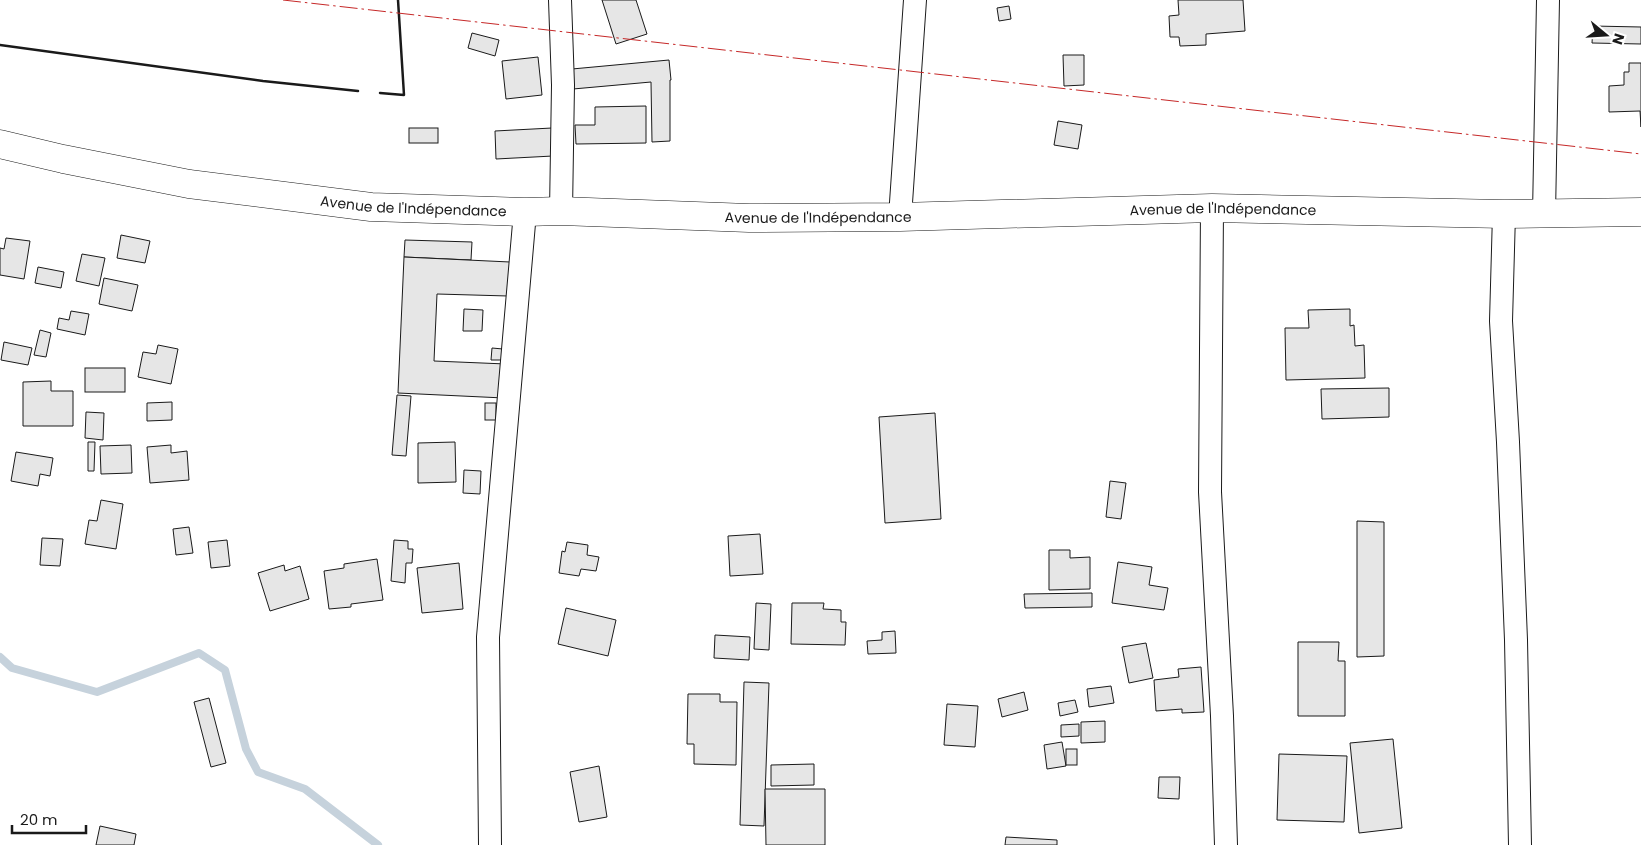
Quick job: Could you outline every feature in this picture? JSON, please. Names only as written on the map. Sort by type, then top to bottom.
[{"type":"main road","name":"Avenue de l'Indépendance","points":[[0,144],[63,159],[189,184],[371,207],[525,212],[561,211],[749,218],[900,217],[1212,208],[1504,214],[1641,212]]},
{"type":"street","points":[[560,0],[563,85],[561,211]]},
{"type":"street","points":[[900,217],[915,0]]},
{"type":"street","points":[[1544,214],[1548,0]]},
{"type":"street","points":[[1212,208],[1210,492],[1222,716],[1226,845]]},
{"type":"street","points":[[490,845],[488,637],[525,212]]},
{"type":"street","points":[[1504,214],[1501,321],[1516,640],[1520,845]]},
{"type":"building","points":[[602,0],[636,0],[647,34],[616,44]]},
{"type":"building","points":[[1178,0],[1243,0],[1245,31],[1206,34],[1206,45],[1180,46],[1179,37],[1170,37],[1169,16],[1179,15]]},
{"type":"building","points":[[1009,6],[1011,19],[999,21],[997,8]]},
{"type":"building","points":[[1593,26],[1641,27],[1641,44],[1592,43]]},
{"type":"building","points":[[472,33],[499,40],[495,56],[468,48]]},
{"type":"building","points":[[1063,55],[1084,55],[1084,85],[1064,86]]},
{"type":"building","points":[[538,57],[542,95],[506,99],[502,61]]},
{"type":"building","points":[[669,60],[671,80],[670,141],[652,142],[651,82],[573,89],[572,69]]},
{"type":"building","points":[[1629,63],[1641,63],[1641,127],[1640,111],[1609,112],[1609,86],[1624,85],[1624,72],[1629,72]]},
{"type":"building","points":[[646,106],[646,143],[576,144],[575,125],[595,125],[595,107]]},
{"type":"building","points":[[1058,121],[1082,125],[1078,149],[1054,145]]},
{"type":"building","points":[[409,128],[438,128],[438,143],[409,143]]},
{"type":"building","points":[[552,128],[553,156],[496,159],[495,131]]},
{"type":"building","points":[[121,235],[150,241],[145,263],[117,258]]},
{"type":"building","points":[[6,238],[30,241],[24,279],[0,275],[0,248],[4,249]]},
{"type":"building","points":[[405,240],[472,242],[471,260],[404,257]]},
{"type":"building","points":[[82,254],[105,258],[99,286],[76,281]]},
{"type":"building","points":[[404,257],[510,262],[508,296],[437,294],[434,361],[506,364],[504,398],[398,393]]},
{"type":"building","points":[[38,267],[64,272],[61,288],[35,283]]},
{"type":"building","points":[[104,278],[138,285],[132,311],[99,304]]},
{"type":"building","points":[[464,309],[483,310],[482,331],[463,331]]},
{"type":"building","points":[[1350,309],[1350,326],[1354,325],[1355,346],[1364,345],[1365,378],[1286,380],[1285,328],[1309,328],[1308,310]]},
{"type":"building","points":[[71,311],[89,314],[85,335],[57,329],[59,318],[69,320]]},
{"type":"building","points":[[40,330],[51,333],[46,357],[34,355]]},
{"type":"building","points":[[4,342],[32,348],[28,365],[1,360]]},
{"type":"building","points":[[158,345],[178,349],[171,384],[138,377],[143,352],[156,354]]},
{"type":"building","points":[[492,348],[503,349],[502,360],[491,360]]},
{"type":"building","points":[[85,368],[125,368],[125,392],[85,392]]},
{"type":"building","points":[[51,381],[51,391],[73,391],[73,426],[23,426],[23,382]]},
{"type":"building","points":[[1389,388],[1389,417],[1322,419],[1321,389]]},
{"type":"building","points":[[397,395],[411,396],[406,456],[392,455]]},
{"type":"building","points":[[172,402],[172,420],[147,421],[147,403]]},
{"type":"building","points":[[485,403],[496,403],[496,420],[485,420]]},
{"type":"building","points":[[86,412],[104,413],[103,440],[85,438]]},
{"type":"building","points":[[935,413],[941,519],[885,523],[879,417]]},
{"type":"building","points":[[88,442],[95,442],[94,471],[88,471]]},
{"type":"building","points":[[455,442],[456,482],[418,483],[418,443]]},
{"type":"building","points":[[131,445],[132,473],[101,474],[100,446]]},
{"type":"building","points":[[171,445],[171,453],[187,451],[189,480],[150,483],[147,447]]},
{"type":"building","points":[[16,452],[53,458],[50,476],[40,474],[38,486],[11,481]]},
{"type":"building","points":[[464,470],[481,471],[480,494],[463,493]]},
{"type":"building","points":[[1110,481],[1126,483],[1121,519],[1106,517]]},
{"type":"building","points":[[101,500],[123,504],[116,549],[85,544],[89,520],[97,521]]},
{"type":"building","points":[[1357,521],[1384,522],[1384,656],[1357,657]]},
{"type":"building","points":[[189,527],[193,553],[176,555],[173,529]]},
{"type":"building","points":[[760,534],[763,574],[730,576],[728,536]]},
{"type":"building","points":[[42,538],[63,539],[60,566],[40,565]]},
{"type":"building","points":[[227,540],[230,566],[211,568],[208,542]]},
{"type":"building","points":[[394,540],[408,541],[408,549],[413,549],[412,563],[406,563],[405,583],[391,581]]},
{"type":"building","points":[[567,542],[588,545],[587,555],[599,557],[596,571],[581,569],[579,576],[559,573],[562,551],[565,552]]},
{"type":"building","points":[[1049,550],[1070,550],[1070,558],[1090,557],[1090,589],[1049,590]]},
{"type":"building","points":[[377,559],[383,600],[351,604],[351,607],[329,609],[324,571],[344,568],[344,564]]},
{"type":"building","points":[[1118,562],[1152,567],[1149,585],[1168,588],[1164,610],[1112,603]]},
{"type":"building","points":[[459,563],[463,609],[422,613],[417,568]]},
{"type":"building","points":[[284,565],[285,571],[300,566],[309,599],[270,611],[258,573]]},
{"type":"building","points":[[1092,593],[1092,607],[1025,608],[1024,594]]},
{"type":"building","points":[[756,603],[771,604],[769,650],[754,649]]},
{"type":"building","points":[[792,603],[824,603],[823,609],[841,610],[841,622],[846,622],[845,645],[791,644]]},
{"type":"building","points":[[566,608],[616,620],[608,656],[558,644]]},
{"type":"building","points":[[895,631],[896,653],[868,654],[867,641],[882,640],[882,632]]},
{"type":"building","points":[[715,635],[750,637],[749,660],[714,658]]},
{"type":"building","points":[[1298,642],[1339,642],[1338,661],[1345,661],[1345,716],[1298,716]]},
{"type":"building","points":[[1146,643],[1153,678],[1129,683],[1122,647]]},
{"type":"building","points":[[1201,667],[1204,712],[1182,713],[1182,709],[1156,711],[1154,680],[1179,677],[1178,669]]},
{"type":"building","points":[[744,682],[769,683],[764,826],[740,825]]},
{"type":"building","points":[[1111,686],[1114,703],[1089,707],[1087,689]]},
{"type":"building","points":[[1024,692],[1028,710],[1002,717],[998,699]]},
{"type":"building","points":[[688,694],[720,694],[720,702],[737,702],[736,765],[694,764],[694,744],[687,744]]},
{"type":"building","points":[[209,698],[226,763],[211,767],[194,702]]},
{"type":"building","points":[[1075,700],[1078,712],[1060,716],[1058,703]]},
{"type":"building","points":[[947,704],[978,706],[975,747],[944,745]]},
{"type":"building","points":[[1105,721],[1105,742],[1081,743],[1081,722]]},
{"type":"building","points":[[1079,724],[1079,736],[1061,737],[1061,725]]},
{"type":"building","points":[[1393,739],[1402,828],[1359,833],[1350,743]]},
{"type":"building","points":[[1062,742],[1066,766],[1047,769],[1044,745]]},
{"type":"building","points":[[1066,749],[1077,749],[1077,765],[1066,765]]},
{"type":"building","points":[[1279,754],[1347,756],[1344,822],[1277,820]]},
{"type":"building","points":[[814,764],[814,785],[771,786],[771,765]]},
{"type":"building","points":[[599,766],[607,817],[579,822],[570,772]]},
{"type":"building","points":[[1159,777],[1180,777],[1179,799],[1158,798]]},
{"type":"building","points":[[765,789],[825,789],[825,845],[766,845]]},
{"type":"building","points":[[100,826],[136,834],[134,845],[96,845]]},
{"type":"building","points":[[1006,837],[1057,840],[1057,845],[1005,845]]},
{"type":"waterway","points":[[0,657],[12,668],[97,692],[199,653],[225,670],[246,749],[258,772],[305,789],[378,845]]},
{"type":"wall","points":[[380,93],[404,95],[398,0]]},
{"type":"wall","points":[[0,45],[263,81],[358,91]]},
{"type":"power","points":[[283,0],[1641,154]]}]
